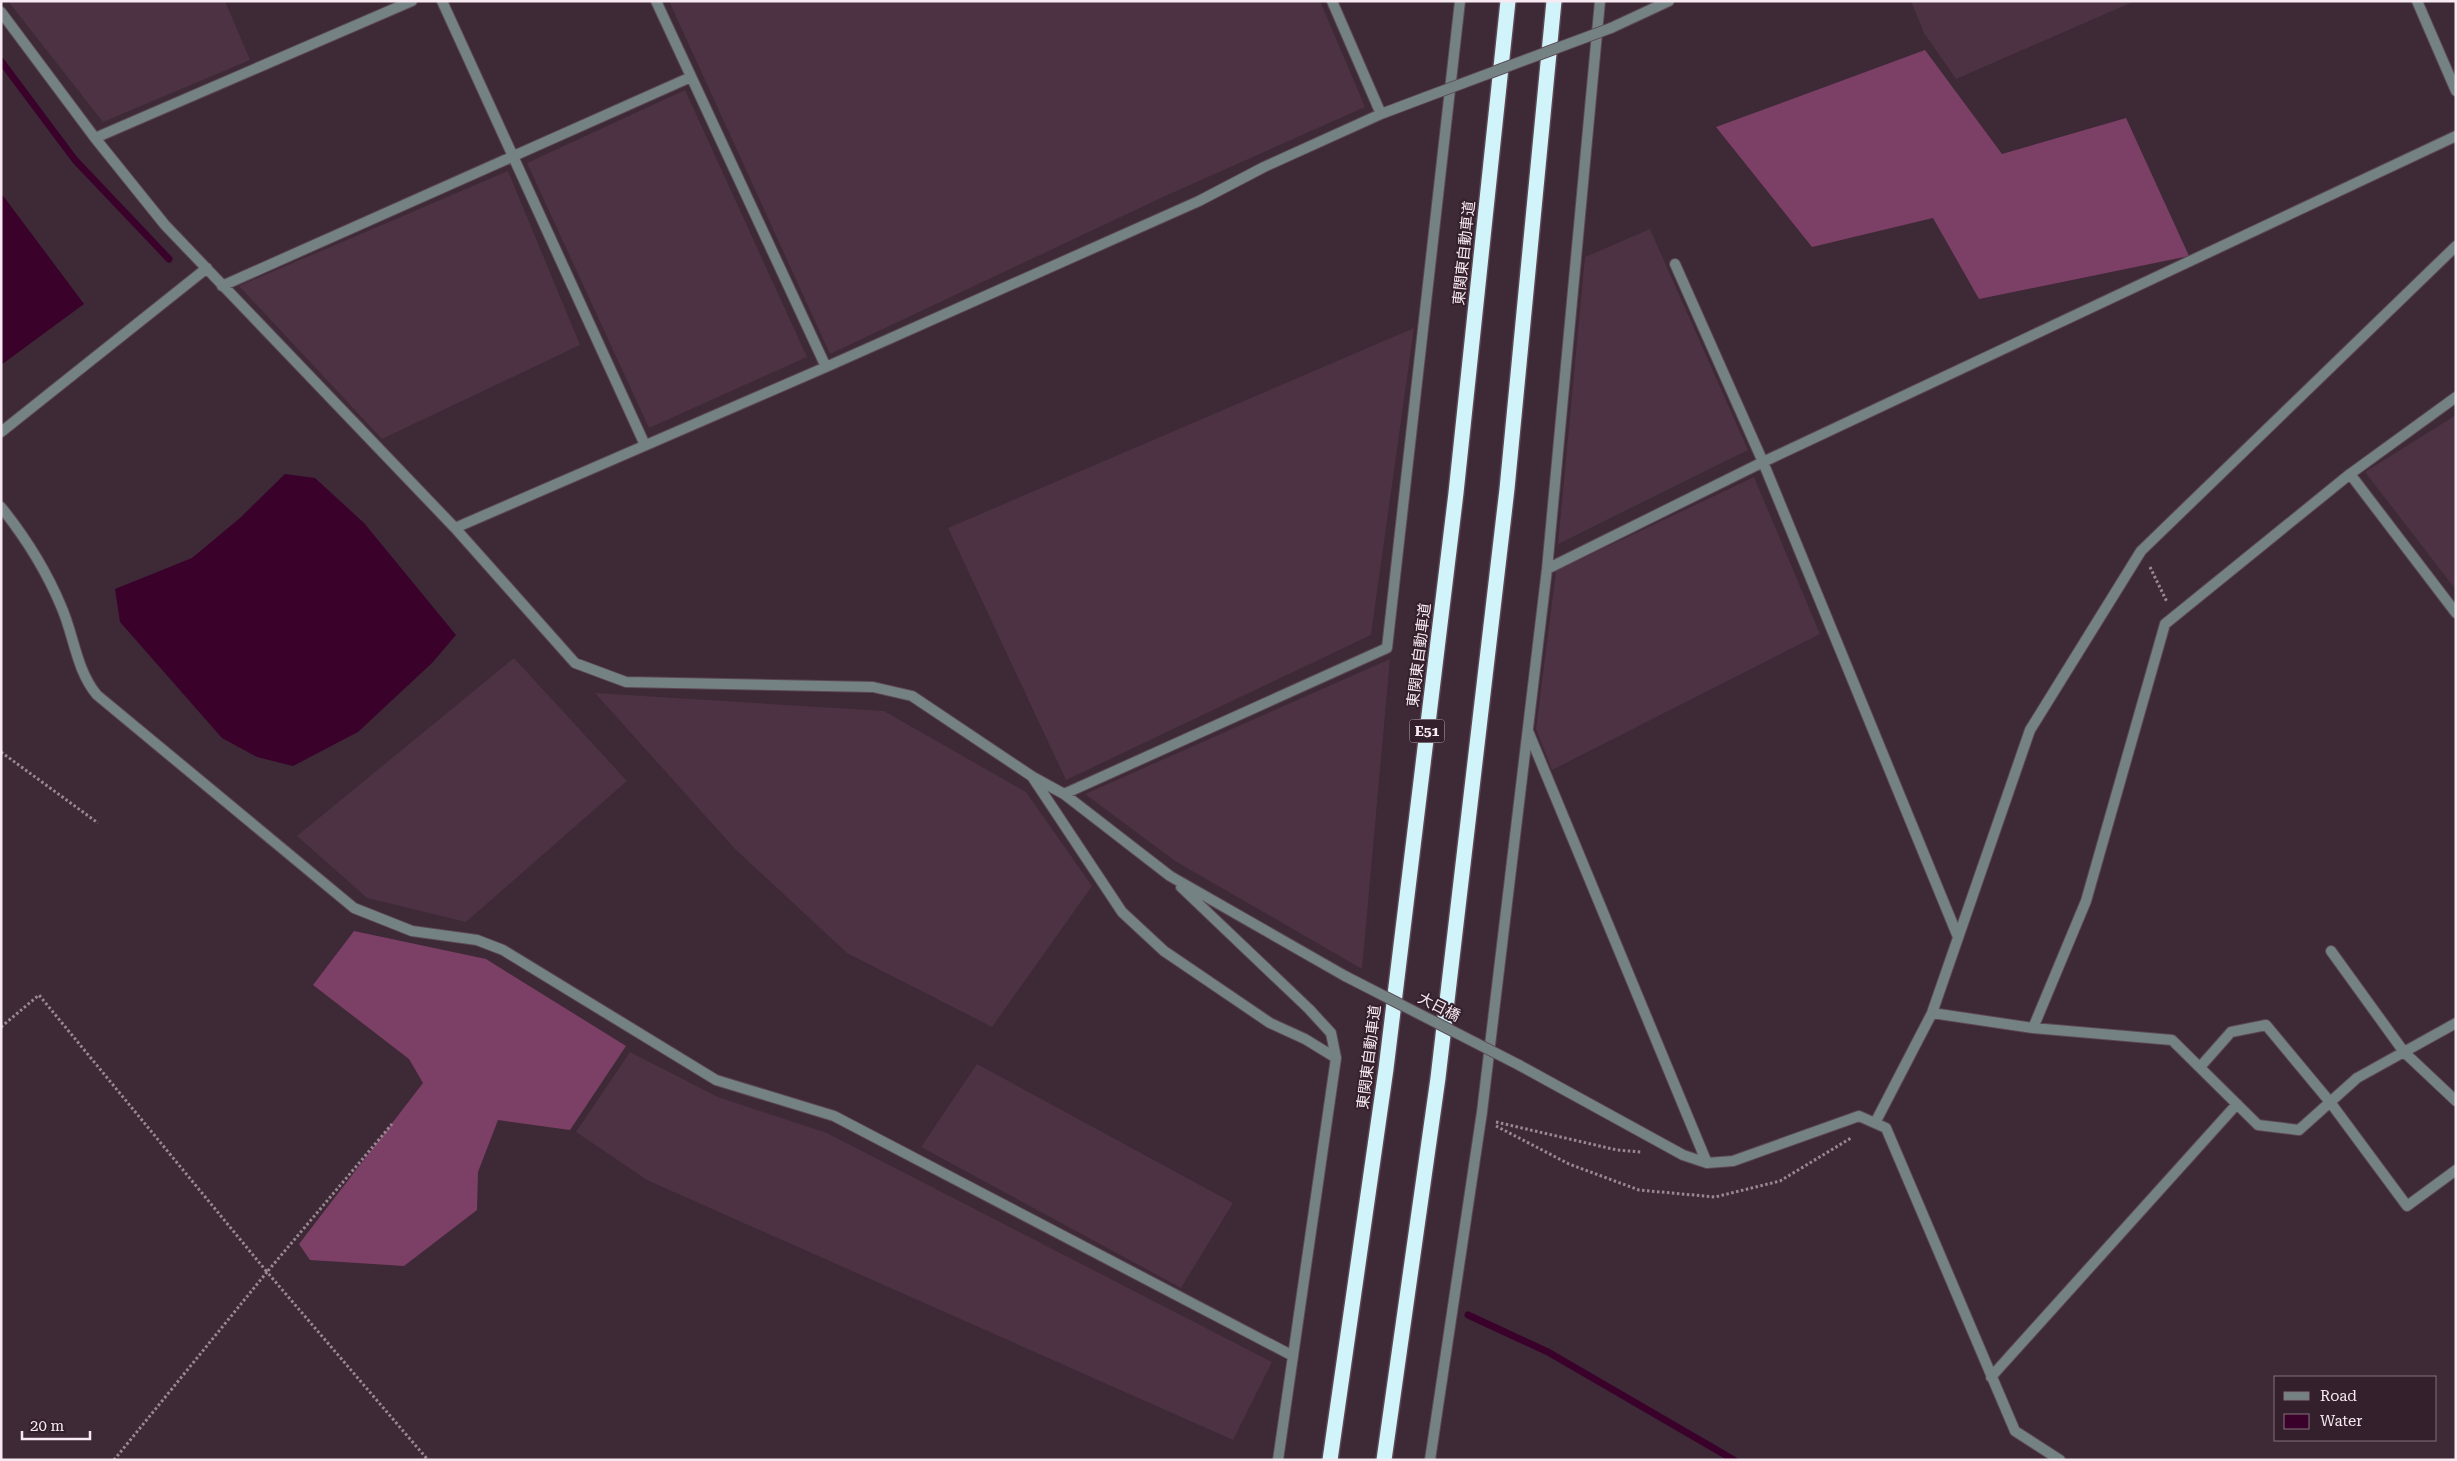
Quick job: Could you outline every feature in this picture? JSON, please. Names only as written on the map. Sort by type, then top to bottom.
[{"type":"highway","name":"東関東自動車道","points":[[1330,1460],[1392,1021],[1456,493],[1508,1]]},
{"type":"highway","points":[[1384,1460],[1438,1078],[1504,519],[1554,1]]},
{"type":"street","points":[[95,138],[412,1]]},
{"type":"street","points":[[442,1],[645,445]]},
{"type":"street","points":[[656,1],[826,368]]},
{"type":"street","points":[[1332,1],[1381,114]]},
{"type":"street","points":[[1064,794],[1387,648],[1460,1]]},
{"type":"street","points":[[1430,1460],[1481,1119],[1547,569],[1600,1]]},
{"type":"street","points":[[455,528],[826,368],[886,338],[1199,202],[1264,167],[1381,114],[1611,28],[1669,1]]},
{"type":"street","points":[[2417,1],[2456,91]]},
{"type":"street","points":[[1,12],[95,138],[165,225],[455,528],[575,662],[626,682],[873,687],[912,696],[1033,777],[1064,794],[1170,876],[1332,1033],[1336,1058],[1278,1460]]},
{"type":"street","points":[[222,286],[691,77]]},
{"type":"street","points":[[1547,569],[1763,462],[2456,136]]},
{"type":"street","points":[[1875,1123],[1932,1013],[2030,730],[2142,551],[2456,246]]},
{"type":"street","points":[[1676,264],[1763,462],[1958,937]]},
{"type":"street","points":[[1,432],[207,268]]},
{"type":"street","points":[[2033,1028],[2086,901],[2164,624],[2350,474],[2456,397]]},
{"type":"street","points":[[2350,474],[2456,613]]},
{"type":"street","points":[[1,506],[26,539],[62,606],[86,682],[97,695],[354,908],[412,931],[477,940],[503,950],[716,1080],[834,1116],[1293,1356]]},
{"type":"street","points":[[1528,730],[1707,1164],[1733,1161],[1860,1116],[1886,1128],[2015,1432],[2060,1460]]},
{"type":"street","points":[[1033,777],[1122,912],[1164,951],[1270,1023],[1305,1039],[1336,1058]]},
{"type":"street","name":"大日橋","points":[[1170,876],[1345,976],[1520,1065],[1683,1155],[1707,1164]]},
{"type":"street","points":[[2331,951],[2404,1052],[2456,1101]]},
{"type":"street","points":[[1932,1013],[2033,1028],[2172,1040],[2258,1125],[2299,1130],[2357,1078],[2456,1023]]},
{"type":"street","points":[[2200,1067],[2231,1032],[2266,1025],[2330,1102],[2407,1206],[2456,1170]]},
{"type":"street","points":[[1992,1377],[2237,1104]]},
{"type":"path","points":[[2142,551],[2174,616]]},
{"type":"path","points":[[1,752],[98,822]]},
{"type":"path","points":[[1,1028],[39,995],[267,1272],[428,1460]]},
{"type":"path","points":[[1481,1119],[1617,1150],[1645,1152]]},
{"type":"path","points":[[114,1460],[267,1272],[392,1124]]},
{"type":"shaded area","points":[[8,1],[225,1],[250,60],[103,122]]},
{"type":"shaded area","points":[[669,1],[1320,1],[1365,107],[1163,197],[830,354]]},
{"type":"shaded area","points":[[1911,1],[2135,1],[1956,79],[1924,33]]},
{"type":"shaded area","points":[[1925,50],[2002,154],[2126,118],[2189,256],[1979,299],[1933,218],[1812,247],[1716,127]]},
{"type":"shaded area","points":[[685,90],[807,357],[649,428],[527,163]]},
{"type":"shaded area","points":[[508,171],[580,345],[382,439],[239,286]]},
{"type":"shaded area","points":[[1650,229],[1748,450],[1558,544],[1585,257]]},
{"type":"shaded area","points":[[1414,328],[1371,635],[1066,780],[948,528]]},
{"type":"shaded area","points":[[2456,415],[2456,590],[2365,472]]},
{"type":"shaded area","points":[[1754,477],[1820,634],[1552,770],[1536,729],[1556,571]]},
{"type":"shaded area","points":[[514,658],[627,781],[466,922],[367,898],[297,836]]},
{"type":"shaded area","points":[[1390,659],[1362,969],[1175,861],[1085,794]]},
{"type":"shaded area","points":[[595,693],[884,711],[1026,792],[1092,886],[992,1027],[847,953],[735,849]]},
{"type":"shaded area","points":[[354,931],[486,959],[626,1046],[570,1130],[498,1120],[478,1172],[477,1210],[404,1266],[310,1260],[299,1244],[423,1083],[409,1059],[313,985]]},
{"type":"shaded area","points":[[630,1052],[718,1097],[827,1133],[1272,1362],[1233,1440],[647,1180],[576,1132]]},
{"type":"shaded area","points":[[977,1064],[1233,1203],[1181,1288],[921,1147]]},
{"type":"water","points":[[1,193],[84,304],[1,365]]},
{"type":"water","points":[[285,474],[315,478],[364,523],[456,635],[432,663],[358,732],[293,766],[257,757],[222,738],[120,622],[115,589],[192,558],[240,518]]},
{"type":"waterway","points":[[1,61],[75,160],[169,259]]},
{"type":"waterway","points":[[1468,1315],[1548,1352],[1734,1460]]}]
